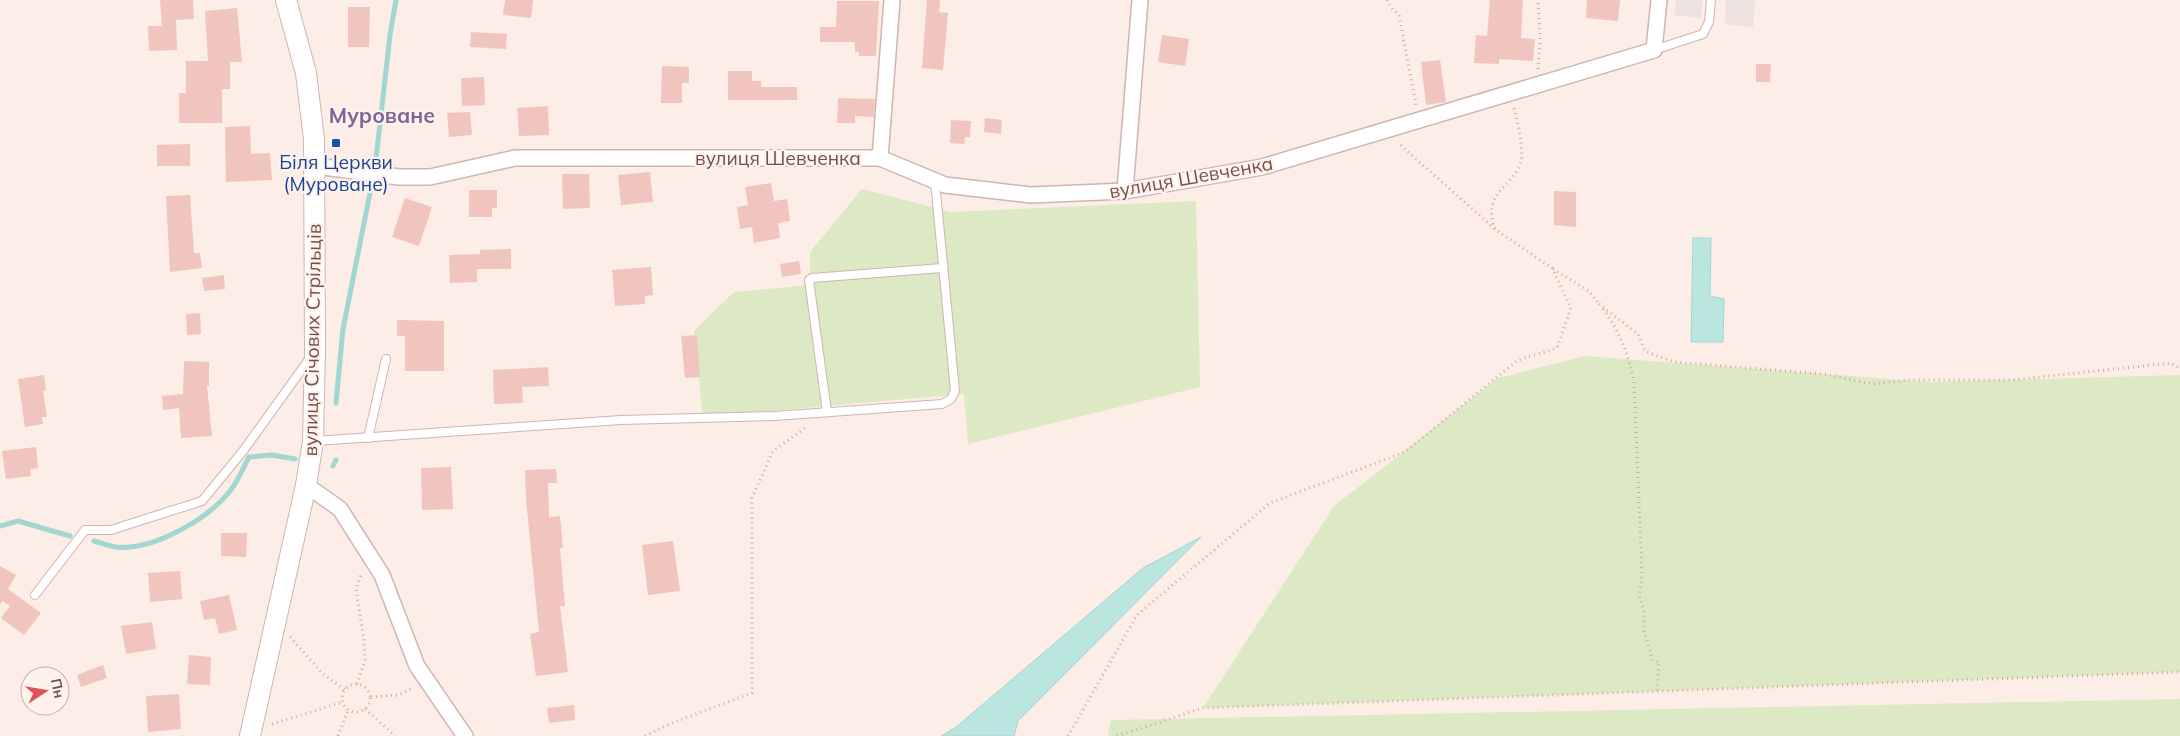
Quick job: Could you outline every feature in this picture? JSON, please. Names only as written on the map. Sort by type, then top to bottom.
[{"type":"street","name":"вулиця Січових Стрільців","points":[[250,733],[306,485],[313,441],[316,166],[312,109],[306,73],[286,0]]},
{"type":"street","points":[[880,158],[892,0]]},
{"type":"street","points":[[1125,191],[1140,0]]},
{"type":"street","points":[[1654,50],[1660,0]]},
{"type":"street","name":"вулиця Шевченка","points":[[316,166],[399,177],[430,177],[515,158],[880,158],[945,185],[1031,195],[1125,191],[1262,167],[1654,50]]},
{"type":"street","points":[[306,485],[340,509],[368,552],[382,574],[417,666],[466,736]]},
{"type":"lane","points":[[1654,50],[1703,34],[1709,22],[1711,0]]},
{"type":"lane","points":[[313,441],[621,420],[775,416],[942,404],[951,399],[955,391],[935,181]]},
{"type":"lane","points":[[827,412],[809,280],[812,278],[942,268]]},
{"type":"lane","points":[[35,595],[85,530],[111,530],[202,501],[243,451],[315,350]]},
{"type":"lane","points":[[368,438],[386,359]]},
{"type":"path","points":[[1387,0],[1390,8],[1399,15],[1418,120]]},
{"type":"path","points":[[1536,85],[1540,40],[1538,0]]},
{"type":"path","points":[[1496,230],[1491,218],[1493,202],[1501,188],[1517,169],[1521,160],[1512,92]]},
{"type":"path","points":[[1384,130],[1496,230],[1589,291],[1617,327],[1628,355],[1634,382],[1642,573],[1639,596],[1644,610],[1644,631],[1653,661],[1659,662],[1657,691]]},
{"type":"path","points":[[1068,736],[1137,615],[1270,503],[1405,452],[1518,360],[1557,348],[1571,308],[1552,268]]},
{"type":"path","points":[[1599,304],[1638,334],[1646,351],[1674,362],[1824,374],[1872,384],[1910,380],[2011,380],[2171,363],[2180,368]]},
{"type":"path","points":[[645,736],[672,723],[752,693],[752,498],[773,451],[827,412]]},
{"type":"path","points":[[357,684],[365,660],[364,640],[356,589],[368,552]]},
{"type":"path","points":[[284,630],[323,674],[344,690]]},
{"type":"path","points":[[1117,736],[1202,708],[2180,672]]},
{"type":"path","points":[[371,697],[398,694],[428,681]]},
{"type":"path","points":[[357,684],[368,690],[371,697],[368,706],[356,712],[348,710],[343,702],[344,690],[357,684]]},
{"type":"path","points":[[250,733],[343,702]]},
{"type":"path","points":[[365,709],[394,736]]},
{"type":"path","points":[[338,736],[348,710]]},
{"type":"shaded area","points":[[1676,0],[1703,0],[1701,18],[1674,15]]},
{"type":"shaded area","points":[[1726,0],[1755,0],[1753,27],[1725,24]]},
{"type":"green space","points":[[862,189],[951,212],[1196,201],[1200,387],[968,444],[964,394],[703,417],[694,331],[734,292],[810,285],[810,252]]},
{"type":"green space","points":[[1585,356],[1931,382],[2180,375],[2180,672],[1203,708],[1334,506],[1498,378]]},
{"type":"green space","points":[[2180,699],[2180,736],[1108,736],[1111,720]]},
{"type":"water","points":[[1693,238],[1711,238],[1710,296],[1724,299],[1723,342],[1691,342]]},
{"type":"water","points":[[1201,537],[1018,721],[1014,736],[941,736],[955,728],[1143,568]]},
{"type":"building","points":[[160,0],[193,0],[194,19],[176,20],[177,50],[149,51],[148,26],[162,26]]},
{"type":"building","points":[[505,0],[533,0],[531,18],[503,15]]},
{"type":"building","points":[[927,0],[940,0],[939,12],[948,13],[943,70],[922,68]]},
{"type":"building","points":[[1490,0],[1523,0],[1521,38],[1535,39],[1533,61],[1499,59],[1499,64],[1474,63],[1476,35],[1487,36]]},
{"type":"building","points":[[1587,0],[1620,0],[1618,21],[1586,18]]},
{"type":"building","points":[[837,1],[879,1],[876,56],[859,56],[859,52],[855,52],[855,42],[820,42],[820,27],[836,27]]},
{"type":"building","points":[[348,7],[370,7],[369,47],[348,47]]},
{"type":"building","points":[[237,8],[242,62],[230,62],[230,89],[222,89],[222,123],[179,123],[179,93],[186,93],[186,61],[208,61],[205,11]]},
{"type":"building","points":[[471,32],[507,34],[506,49],[470,47]]},
{"type":"building","points":[[1162,35],[1189,39],[1185,66],[1158,62]]},
{"type":"building","points":[[1440,60],[1446,102],[1426,105],[1421,62]]},
{"type":"building","points":[[1756,64],[1771,64],[1770,82],[1756,82]]},
{"type":"building","points":[[662,66],[689,67],[689,83],[682,83],[682,103],[661,103]]},
{"type":"building","points":[[728,71],[752,71],[752,81],[761,81],[761,87],[797,87],[797,100],[728,100]]},
{"type":"building","points":[[484,77],[485,105],[462,106],[461,78]]},
{"type":"building","points":[[838,98],[875,99],[874,117],[855,116],[855,123],[837,123]]},
{"type":"building","points":[[548,106],[549,135],[519,136],[517,108]]},
{"type":"building","points":[[470,112],[472,135],[449,137],[447,113]]},
{"type":"building","points":[[985,118],[1002,120],[1001,134],[984,132]]},
{"type":"building","points":[[951,120],[971,121],[970,137],[965,137],[964,144],[950,143]]},
{"type":"building","points":[[250,126],[251,154],[270,153],[272,180],[226,182],[225,127]]},
{"type":"building","points":[[190,144],[190,166],[157,166],[157,145]]},
{"type":"building","points":[[650,172],[653,202],[621,205],[618,175]]},
{"type":"building","points":[[562,174],[589,174],[590,208],[563,209]]},
{"type":"building","points":[[771,183],[774,201],[787,199],[790,221],[778,223],[780,238],[754,243],[752,227],[740,229],[737,207],[748,205],[745,187]]},
{"type":"building","points":[[469,190],[497,190],[497,208],[492,208],[492,217],[469,217]]},
{"type":"building","points":[[1554,191],[1576,192],[1576,227],[1554,225]]},
{"type":"building","points":[[190,195],[194,253],[200,253],[202,268],[170,272],[166,196]]},
{"type":"building","points":[[405,198],[432,207],[419,246],[392,237]]},
{"type":"building","points":[[511,249],[511,269],[477,269],[477,282],[450,283],[449,255],[480,254],[480,250]]},
{"type":"building","points":[[799,261],[801,274],[782,277],[780,264]]},
{"type":"building","points":[[651,267],[653,295],[645,296],[645,304],[615,306],[612,270]]},
{"type":"building","points":[[224,275],[225,289],[204,291],[202,278]]},
{"type":"building","points":[[200,313],[201,334],[187,335],[186,314]]},
{"type":"building","points":[[397,320],[444,321],[444,371],[405,371],[405,336],[397,336]]},
{"type":"building","points":[[697,335],[700,377],[685,378],[681,336]]},
{"type":"building","points":[[184,361],[209,362],[209,386],[207,386],[212,436],[181,438],[179,408],[163,410],[162,396],[183,394]]},
{"type":"building","points":[[548,367],[549,386],[522,387],[523,403],[494,404],[493,370]]},
{"type":"building","points":[[44,375],[46,390],[43,391],[47,417],[42,417],[43,424],[25,427],[18,379]]},
{"type":"building","points":[[36,447],[38,468],[30,469],[31,476],[6,479],[2,451]]},
{"type":"building","points":[[451,467],[453,509],[422,510],[421,468]]},
{"type":"building","points":[[556,469],[557,483],[548,483],[549,517],[560,516],[563,548],[560,548],[565,606],[560,606],[568,672],[536,676],[530,634],[539,632],[526,499],[525,470]]},
{"type":"building","points":[[221,533],[247,533],[246,557],[221,556]]},
{"type":"building","points":[[673,541],[680,591],[648,595],[642,545]]},
{"type":"building","points":[[0,566],[16,575],[8,589],[41,613],[24,635],[1,618],[10,606],[2,601],[0,605]]},
{"type":"building","points":[[180,571],[182,599],[150,602],[148,573]]},
{"type":"building","points":[[229,595],[237,630],[219,634],[215,618],[204,620],[200,601]]},
{"type":"building","points":[[152,622],[156,649],[126,654],[121,626]]},
{"type":"building","points":[[189,655],[211,657],[210,685],[187,684]]},
{"type":"building","points":[[103,665],[107,678],[81,687],[77,675]]},
{"type":"building","points":[[179,694],[181,729],[148,732],[146,696]]},
{"type":"building","points":[[574,705],[575,720],[549,723],[547,708]]},
{"type":"waterway","points":[[336,403],[343,329],[375,168],[390,35],[396,0]]},
{"type":"waterway","points":[[94,541],[116,547],[131,547],[163,538],[194,522],[220,502],[233,487],[249,457],[272,455],[295,459]]},
{"type":"waterway","points":[[333,466],[336,460]]},
{"type":"waterway","points":[[0,526],[18,521],[70,536]]},
{"type":"place","name":"Біля Церкви (Муроване)","points":[[336,143]]},
{"type":"district","name":"Муроване","points":[[382,116]]}]
